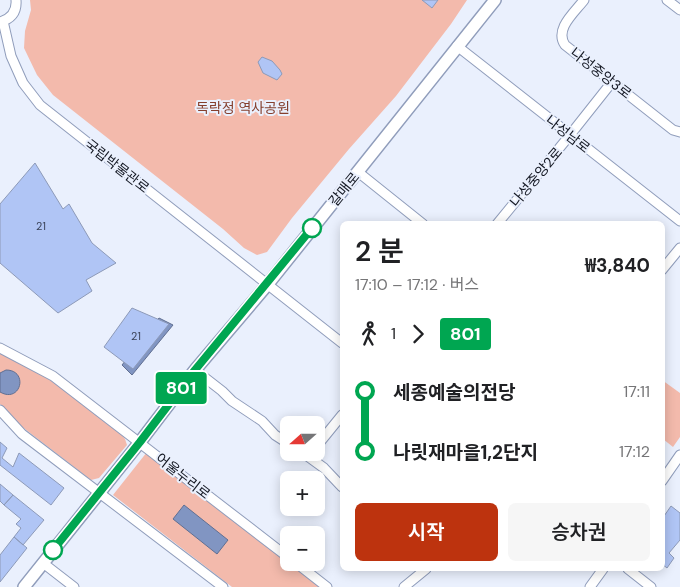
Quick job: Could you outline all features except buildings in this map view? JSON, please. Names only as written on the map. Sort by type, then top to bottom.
[{"type":"main road","name":"갈매로","points":[[24,587],[195,370],[268,284],[495,0]]},
{"type":"street","points":[[1,21],[10,18],[14,13],[16,0]]},
{"type":"street","name":"나성중앙3로","points":[[584,0],[562,29],[562,41],[674,130],[680,132]]},
{"type":"street","points":[[667,0],[680,10]]},
{"type":"street","name":"국립박물관로","points":[[1,21],[11,56],[23,83],[40,105],[340,342]]},
{"type":"street","name":"나성남로","points":[[457,46],[680,221]]},
{"type":"street","name":"나성중앙2로","points":[[499,221],[612,82]]},
{"type":"street","points":[[358,172],[419,221]]},
{"type":"street","points":[[665,266],[680,248]]},
{"type":"street","name":"어울누리로","points":[[0,348],[53,376],[280,551]]},
{"type":"street","points":[[195,370],[232,401],[262,421],[280,438]]},
{"type":"street","points":[[0,410],[22,434],[223,587]]},
{"type":"street","points":[[325,436],[340,417]]},
{"type":"street","points":[[665,477],[680,455]]},
{"type":"street","points":[[316,461],[340,486]]},
{"type":"street","points":[[43,563],[74,587]]},
{"type":"street","points":[[306,571],[326,587]]},
{"type":"street","points":[[404,587],[424,571]]},
{"type":"street","points":[[590,587],[602,571]]},
{"type":"street","points":[[631,571],[651,587]]},
{"type":"green space","name":"독락정 역사공원","points":[[30,0],[467,0],[396,96],[349,149],[292,218],[267,252],[257,255],[244,248],[223,229],[53,95],[37,75],[24,48],[25,31],[31,10]]},
{"type":"green space","points":[[0,353],[49,377],[118,430],[127,445],[99,478],[91,480],[21,426],[0,404]]},
{"type":"green space","points":[[665,382],[680,393],[680,437],[673,447],[665,441]]},
{"type":"green space","points":[[147,452],[280,555],[280,571],[300,571],[321,587],[232,587],[113,495]]},
{"type":"water","points":[[159,318],[173,325],[132,375],[122,365]]},
{"type":"water","points":[[6,370],[13,371],[20,380],[20,386],[13,394],[0,392],[0,373]]},
{"type":"water","points":[[184,505],[228,540],[217,554],[173,519]]},
{"type":"bus line","name":"801","points":[[53,550],[195,370],[268,284],[312,228]]}]
